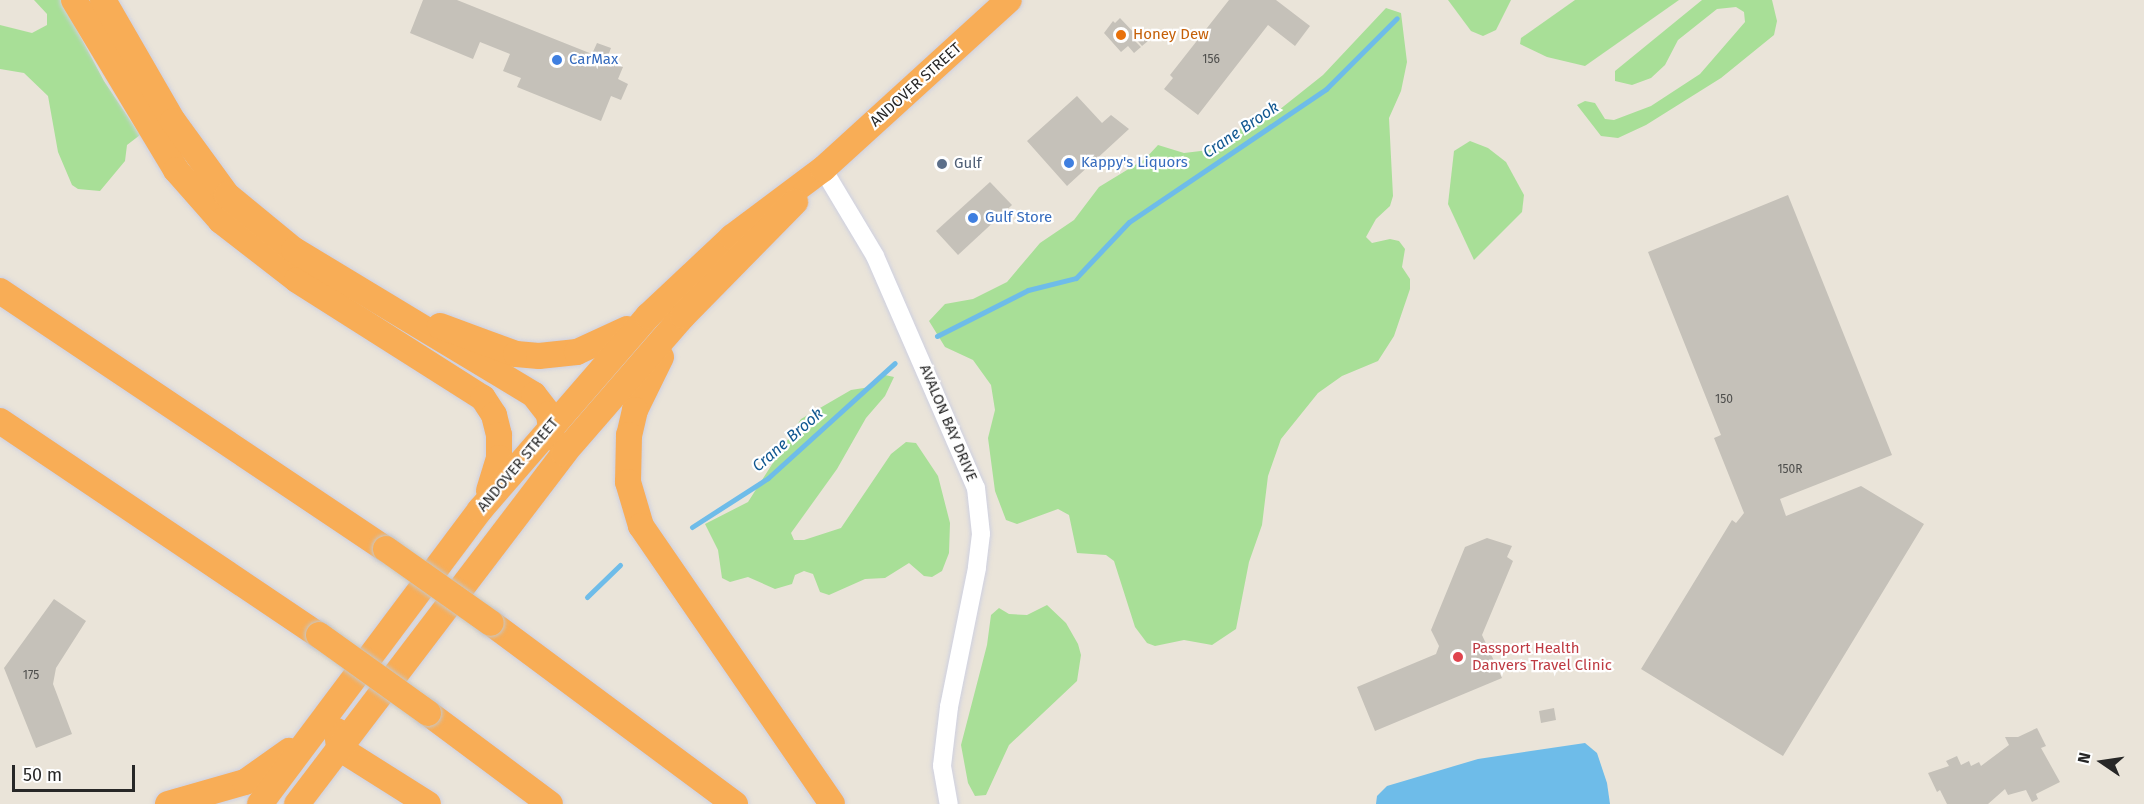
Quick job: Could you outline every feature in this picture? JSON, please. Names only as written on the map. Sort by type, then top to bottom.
[{"type":"highway","points":[[74,0],[176,170],[221,221],[297,280],[483,398],[494,415],[499,458],[480,510]]},
{"type":"highway","points":[[103,0],[173,121],[227,195],[294,250],[391,306],[534,395],[552,423],[552,440],[538,486]]},
{"type":"highway","name":"ANDOVER STREET","points":[[260,804],[480,510],[552,423],[648,316],[732,237],[822,170],[1009,0]]},
{"type":"highway","name":"ANDOVER STREET","points":[[297,804],[538,486],[683,316],[771,230],[822,170]]},
{"type":"highway","points":[[0,291],[386,549],[491,623],[735,804]]},
{"type":"highway","points":[[391,306],[497,347],[538,356],[577,352],[598,345],[648,316]]},
{"type":"highway","points":[[683,316],[635,410],[626,459],[633,505],[652,546],[832,804]]},
{"type":"highway","points":[[0,421],[319,635],[550,804]]},
{"type":"highway","points":[[354,676],[338,719],[339,748],[428,804]]},
{"type":"highway","points":[[168,804],[245,782],[272,765],[322,719]]},
{"type":"street","name":"AVALON BAY DRIVE","points":[[822,170],[875,256],[976,488],[981,534],[977,568],[949,707],[942,766],[949,804]]},
{"type":"green space","points":[[34,0],[61,0],[104,81],[140,135],[127,145],[125,161],[100,191],[78,189],[72,185],[58,152],[48,96],[24,73],[0,69],[0,25],[32,33],[47,25],[47,14]]},
{"type":"green space","points":[[1448,0],[1511,0],[1496,30],[1483,36],[1471,31]]},
{"type":"green space","points":[[1575,0],[1679,0],[1585,66],[1547,57],[1520,44],[1521,38]]},
{"type":"green space","points":[[1702,0],[1772,0],[1777,21],[1774,35],[1721,78],[1646,125],[1618,138],[1601,136],[1577,105],[1585,101],[1595,103],[1605,119],[1614,120],[1651,106],[1700,74],[1745,22],[1744,12],[1736,7],[1717,9],[1678,40],[1665,65],[1651,78],[1632,85],[1615,81],[1615,71]]},
{"type":"green space","points":[[1386,8],[1401,13],[1407,62],[1401,91],[1389,118],[1393,196],[1390,206],[1376,219],[1366,237],[1372,243],[1390,239],[1399,241],[1405,249],[1402,267],[1410,279],[1410,289],[1394,336],[1378,361],[1342,376],[1318,393],[1281,439],[1268,476],[1262,525],[1249,562],[1236,629],[1212,645],[1184,640],[1155,646],[1147,643],[1135,627],[1114,561],[1106,555],[1077,553],[1069,515],[1058,509],[1017,524],[1006,520],[995,491],[988,438],[995,410],[991,385],[973,360],[945,347],[929,321],[945,304],[973,299],[1007,282],[1040,243],[1074,220],[1099,187],[1145,159],[1158,145],[1184,153],[1209,150],[1228,141],[1246,123],[1267,118],[1279,110],[1323,75]]},
{"type":"green space","points":[[1470,141],[1488,148],[1506,162],[1524,195],[1522,212],[1474,260],[1448,204],[1454,151]]},
{"type":"green space","points":[[885,375],[894,377],[885,396],[866,418],[837,469],[791,533],[794,540],[804,540],[841,528],[891,454],[906,442],[916,443],[938,476],[950,523],[949,553],[942,571],[932,577],[924,576],[909,563],[885,578],[865,579],[829,595],[820,592],[813,574],[804,571],[795,575],[792,584],[775,589],[748,577],[730,582],[722,578],[718,550],[705,524],[748,502],[801,419],[851,390],[870,387]]},
{"type":"green space","points":[[1047,605],[1066,623],[1078,644],[1081,655],[1077,681],[1009,745],[986,795],[975,796],[968,783],[961,745],[987,645],[991,615],[999,608],[1009,614],[1027,615]]},
{"type":"water","points":[[1585,743],[1597,753],[1607,783],[1610,804],[1376,804],[1377,796],[1387,786],[1478,759]]},
{"type":"building","name":"CarMax","points":[[423,0],[457,0],[592,54],[597,43],[611,48],[606,61],[623,67],[618,79],[628,84],[621,100],[611,96],[601,121],[517,87],[521,78],[503,71],[510,54],[480,42],[473,59],[410,33]]},
{"type":"building","points":[[1229,0],[1276,0],[1310,26],[1295,46],[1268,25],[1198,115],[1164,89],[1173,78],[1170,75]]},
{"type":"building","name":"Honey Dew","points":[[1120,18],[1138,37],[1134,40],[1141,47],[1134,53],[1128,46],[1121,52],[1104,33],[1113,21],[1115,23]]},
{"type":"building","points":[[1142,35],[1148,41],[1142,46],[1137,40]]},
{"type":"building","name":"Kappy's Liquors","points":[[1077,96],[1102,123],[1111,115],[1129,129],[1067,186],[1027,141]]},
{"type":"building","name":"Gulf Store","points":[[990,182],[1012,205],[958,255],[936,231]]},
{"type":"building","points":[[1788,195],[1892,455],[1780,499],[1786,516],[1861,486],[1924,524],[1783,756],[1641,669],[1732,520],[1736,523],[1744,513],[1714,438],[1721,435],[1648,252]]},
{"type":"building","points":[[1487,538],[1512,546],[1507,557],[1513,561],[1482,635],[1502,678],[1375,731],[1357,687],[1436,654],[1439,646],[1431,630],[1465,547]]},
{"type":"building","points":[[54,599],[86,621],[56,668],[53,684],[72,734],[36,748],[4,668]]},
{"type":"building","points":[[1554,708],[1556,720],[1541,723],[1539,711]]},
{"type":"building","points":[[2037,728],[2046,746],[2041,748],[2060,782],[2036,794],[2038,799],[2032,802],[2026,790],[2008,795],[2005,789],[1988,804],[1947,804],[1940,790],[1937,792],[1928,773],[1949,766],[1946,761],[1957,756],[1961,765],[1969,761],[1971,766],[1979,762],[1981,766],[2009,745],[2005,737],[2018,737]]},
{"type":"waterway","name":"Crane Brook","points":[[937,336],[1028,290],[1076,278],[1129,222],[1326,89],[1397,18]]},
{"type":"waterway","name":"Crane Brook","points":[[692,527],[768,478],[895,363]]},
{"type":"waterway","name":"Crane Brook","points":[[587,597],[620,565]]},
{"type":"place","name":"Honey Dew","points":[[1121,35]]},
{"type":"place","name":"CarMax","points":[[557,60]]},
{"type":"place","name":"Kappy's Liquors","points":[[1069,163]]},
{"type":"place","name":"Gulf","points":[[942,164]]},
{"type":"place","name":"Gulf Store","points":[[973,218]]},
{"type":"place","name":"Passport Health Danvers Travel Clinic","points":[[1458,657]]}]
